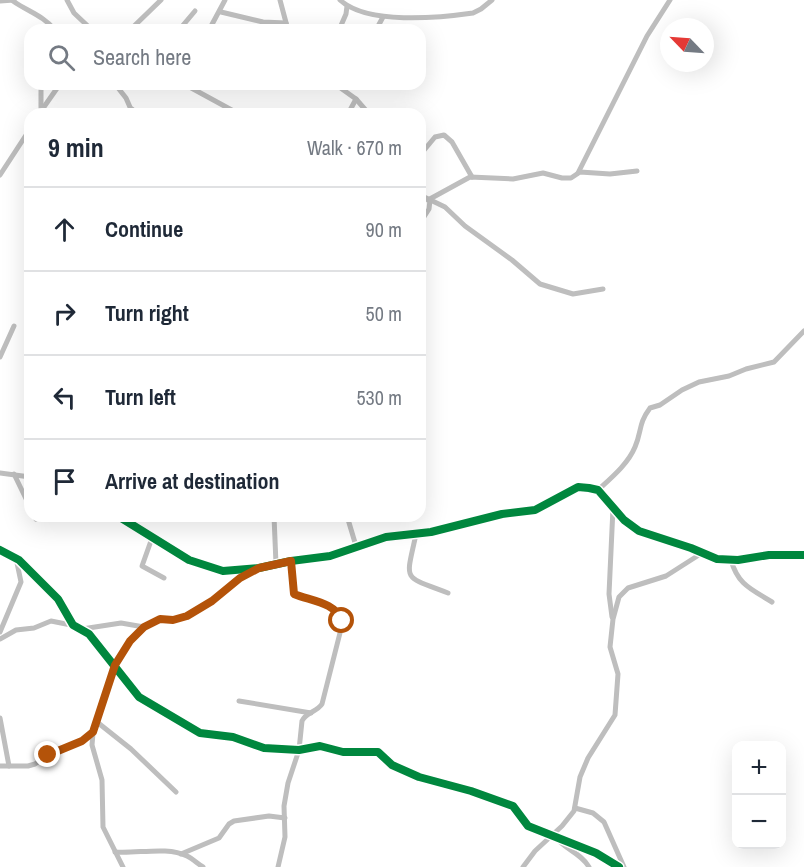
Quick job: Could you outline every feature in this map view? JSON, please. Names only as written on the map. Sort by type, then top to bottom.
[{"type":"street","points":[[0,1],[13,0],[48,24]]},
{"type":"street","points":[[67,0],[74,13],[86,24]]},
{"type":"street","points":[[136,24],[161,0]]},
{"type":"street","points":[[213,24],[225,0]]},
{"type":"street","points":[[221,12],[263,22],[286,23],[280,0]]},
{"type":"street","points":[[340,0],[361,12],[383,17],[466,14],[481,9],[492,0]]},
{"type":"street","points":[[429,200],[465,178],[513,180],[545,173],[571,178],[578,173],[647,36],[667,2]]},
{"type":"street","points":[[342,24],[347,6]]},
{"type":"street","points":[[184,24],[195,10]]},
{"type":"street","points":[[379,24],[383,17]]},
{"type":"street","points":[[40,108],[41,90]]},
{"type":"street","points":[[43,108],[56,90]]},
{"type":"street","points":[[118,90],[131,108]]},
{"type":"street","points":[[195,90],[228,108]]},
{"type":"street","points":[[344,91],[364,108]]},
{"type":"street","points":[[351,108],[356,99]]},
{"type":"street","points":[[426,148],[435,137],[444,135],[452,142],[472,177]]},
{"type":"street","points":[[0,175],[24,138]]},
{"type":"street","points":[[578,173],[610,174],[637,171]]},
{"type":"street","points":[[426,198],[445,207],[465,226],[513,260],[540,284],[573,294],[603,289]]},
{"type":"street","points":[[426,213],[429,200]]},
{"type":"street","points":[[0,357],[15,326]]},
{"type":"street","points":[[598,490],[624,465],[632,453],[640,424],[650,408],[660,405],[699,382],[729,376],[774,362],[804,331]]},
{"type":"street","points":[[0,473],[24,476]]},
{"type":"street","points":[[14,474],[24,495]]},
{"type":"street","points":[[127,522],[189,560],[223,571],[259,568],[330,556],[387,537],[416,534],[502,514],[535,510],[578,487],[598,490],[624,520],[639,531],[717,559],[804,555]]},
{"type":"street","points":[[613,508],[609,594],[613,619]]},
{"type":"street","points":[[274,522],[276,564]]},
{"type":"street","points":[[349,522],[356,546]]},
{"type":"street","points":[[416,534],[408,568],[409,575],[414,580],[448,593]]},
{"type":"street","points":[[152,538],[141,565],[151,573],[164,578]]},
{"type":"street","points":[[0,550],[16,558],[58,599],[73,625]]},
{"type":"street","points":[[523,867],[535,851],[554,836],[570,817],[575,808],[581,774],[616,710],[618,674],[610,651],[613,619],[619,597],[628,588],[666,576],[702,552]]},
{"type":"street","points":[[0,632],[21,582],[16,558]]},
{"type":"street","points":[[731,560],[738,578],[745,586],[772,602]]},
{"type":"street","points":[[278,867],[285,837],[288,783],[299,750],[303,718],[318,709],[325,695],[342,621],[337,611],[316,600],[294,594],[291,561]]},
{"type":"street","points":[[123,867],[103,827],[103,785],[92,745],[93,732],[115,665],[130,641],[144,627],[160,619],[173,620],[187,616],[212,601],[236,580],[259,568]]},
{"type":"street","points":[[0,639],[16,630],[34,628],[51,621],[73,625],[89,634],[142,699],[200,733],[232,737],[264,748],[299,750],[316,746],[343,752],[378,752],[392,765],[419,777],[471,791],[513,806],[528,826],[596,853],[619,867]]},
{"type":"street","points":[[82,629],[121,623],[144,627]]},
{"type":"street","points":[[239,701],[311,713]]},
{"type":"street","points":[[0,718],[9,766]]},
{"type":"street","points":[[97,722],[131,749],[176,792]]},
{"type":"street","points":[[0,766],[35,764],[48,755],[82,741],[93,732]]},
{"type":"street","points":[[575,808],[593,813],[601,819],[612,837],[624,867]]},
{"type":"street","points":[[181,854],[219,838],[234,821],[269,816],[285,818]]},
{"type":"street","points":[[554,836],[563,845],[582,857],[589,867]]},
{"type":"street","points":[[115,852],[158,851],[181,854],[188,856],[203,867]]},
{"type":"cycle path","points":[[128,522],[189,560],[223,571],[259,568],[330,556],[386,537],[431,532],[502,514],[535,510],[578,487],[598,490],[624,520],[639,531],[717,559],[738,560],[769,555],[804,555]]},
{"type":"cycle path","points":[[0,550],[19,560],[58,599],[73,625],[89,634],[139,697],[200,733],[233,737],[264,748],[299,750],[320,746],[343,752],[378,752],[392,765],[419,777],[471,791],[513,806],[528,826],[596,853],[619,867]]},
{"type":"route","points":[[48,755],[82,741],[93,732],[115,665],[132,638],[141,630],[160,619],[173,620],[187,616],[212,601],[236,580],[259,568],[291,561],[294,594],[313,598],[337,611],[342,621]]}]
